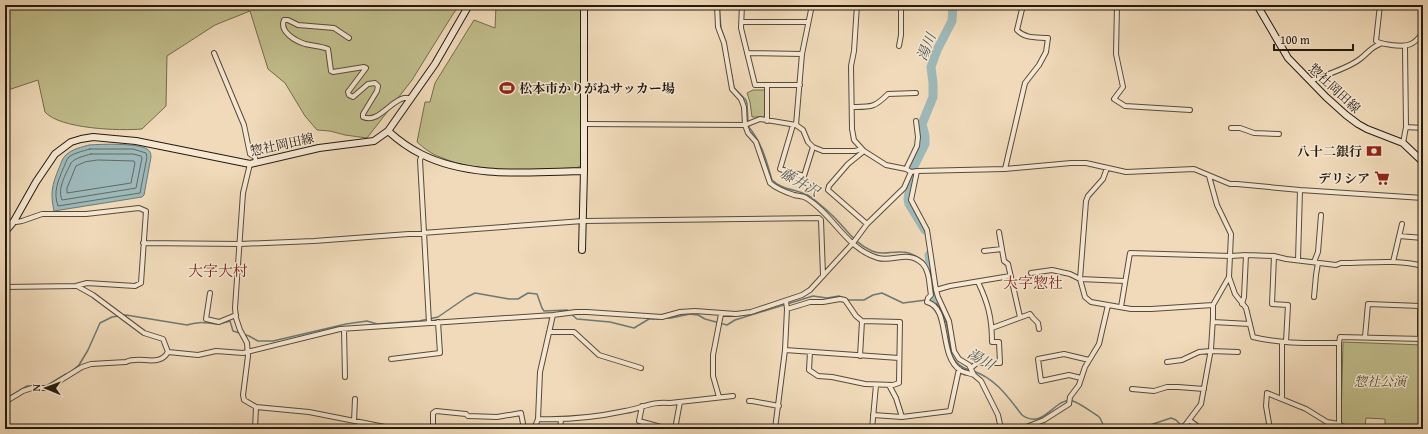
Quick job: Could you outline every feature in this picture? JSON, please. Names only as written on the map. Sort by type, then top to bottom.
[{"type":"main road","name":"惣社岡田線","points":[[5,232],[14,221],[36,182],[55,154],[71,142],[81,139],[93,137],[136,141],[253,163],[319,148],[370,142],[388,131],[444,50],[469,5]]},
{"type":"main road","points":[[582,250],[584,171],[584,5]]},
{"type":"main road","name":"惣社岡田線","points":[[1257,5],[1288,58],[1310,81],[1346,115],[1358,124],[1403,143],[1423,162]]},
{"type":"main road","points":[[388,131],[401,142],[422,155],[459,167],[496,172],[584,171]]},
{"type":"street","points":[[717,5],[718,27],[724,43],[732,88],[741,99],[744,107],[748,133],[756,142],[770,183],[774,187],[805,198],[831,219],[852,243],[863,251],[879,258],[909,257],[922,263],[927,270],[931,295],[927,302],[934,306],[944,325],[945,340],[949,357],[959,369],[974,375],[981,381],[998,416],[1001,429]]},
{"type":"street","points":[[742,5],[741,28],[755,85],[800,86]]},
{"type":"street","points":[[812,5],[802,54],[795,125],[780,169],[804,176],[813,147]]},
{"type":"street","points":[[857,5],[854,51],[851,66],[852,129],[854,140],[863,150],[886,165],[909,169],[911,172],[1005,169],[1071,163],[1086,164],[1126,172],[1194,169],[1230,184],[1423,198]]},
{"type":"street","points":[[899,46],[901,35],[901,5]]},
{"type":"street","points":[[1005,169],[1025,83],[1039,65],[1046,52],[1048,38],[1025,36],[1020,34],[1017,30],[1022,6],[1014,5]]},
{"type":"street","points":[[1117,5],[1115,43],[1123,87],[1114,99],[1125,106],[1190,110]]},
{"type":"street","points":[[1380,5],[1376,41],[1380,44]]},
{"type":"street","points":[[349,38],[334,28],[298,25],[288,20],[284,20],[283,23],[284,29],[291,37],[305,44],[328,49],[331,71],[366,68],[348,92],[349,95],[353,96],[368,84],[375,83],[378,86],[377,91],[363,114],[363,117],[367,119],[375,117],[403,98],[410,98]]},
{"type":"street","points":[[742,22],[808,22]]},
{"type":"street","points":[[1310,81],[1355,62],[1372,47],[1380,44],[1405,47],[1418,40],[1423,32]]},
{"type":"street","points":[[1403,143],[1406,127],[1405,47]]},
{"type":"street","points":[[214,53],[244,125],[250,154],[255,157],[243,193],[236,315],[240,330],[247,343],[248,352],[243,398],[256,407],[309,412],[401,429]]},
{"type":"street","points":[[747,53],[802,54]]},
{"type":"street","points":[[767,85],[767,121]]},
{"type":"street","points":[[852,107],[872,107],[888,94],[916,93]]},
{"type":"street","points":[[584,124],[747,123],[760,119],[795,125],[803,130],[808,142],[813,147],[823,151],[834,152],[863,150]]},
{"type":"street","points":[[906,169],[917,146],[918,137],[916,121]]},
{"type":"street","points":[[1406,127],[1423,128]]},
{"type":"street","points":[[1231,128],[1240,128],[1254,133],[1279,134]]},
{"type":"street","points":[[863,150],[848,164],[829,186],[828,190],[867,224]]},
{"type":"street","points":[[422,155],[420,160],[429,323]]},
{"type":"street","points":[[1107,168],[1103,179],[1088,196],[1086,201],[1080,279],[1085,298],[1091,302],[1131,309],[1213,305]]},
{"type":"street","points":[[917,171],[911,200],[927,230],[936,290],[949,321],[954,351],[959,359],[969,365],[974,375]]},
{"type":"street","points":[[168,352],[198,355],[216,351],[243,353],[344,329],[553,315],[576,312],[662,317],[680,312],[696,311],[721,314],[751,312],[786,301],[802,295],[810,290],[867,224],[904,188],[911,172]]},
{"type":"street","points":[[1180,429],[1201,404],[1211,351],[1213,305],[1229,277],[1231,234],[1215,200],[1209,176]]},
{"type":"street","points":[[1298,260],[1300,190]]},
{"type":"street","points":[[5,287],[76,286],[87,283],[135,286],[141,283],[146,211],[139,208],[86,214],[42,214],[22,221],[14,221]]},
{"type":"street","points":[[1314,297],[1321,215]]},
{"type":"street","points":[[143,243],[240,244],[314,241],[583,221],[819,218],[822,220],[823,275]]},
{"type":"street","points":[[1393,262],[1402,224]]},
{"type":"street","points":[[998,232],[1004,260],[1008,264],[1020,317]]},
{"type":"street","points":[[1399,236],[1423,238]]},
{"type":"street","points":[[984,251],[1002,249]]},
{"type":"street","points":[[1121,307],[1130,253],[1274,256],[1286,259],[1336,265],[1341,263],[1393,262],[1423,266]]},
{"type":"street","points":[[1242,304],[1244,297],[1246,255]]},
{"type":"street","points":[[1274,256],[1272,304],[1288,305],[1284,342],[1282,399]]},
{"type":"street","points":[[1031,273],[1052,270],[1070,274],[1080,279],[1125,281]]},
{"type":"street","points":[[936,290],[950,286],[1010,276]]},
{"type":"street","points":[[1229,277],[1235,294],[1246,308],[1253,336],[1284,342],[1339,343]]},
{"type":"street","points":[[971,368],[977,363],[1000,363],[999,342],[992,342],[992,328],[988,303],[978,282]]},
{"type":"street","points":[[76,286],[93,295],[144,333],[162,340],[168,352]]},
{"type":"street","points":[[210,293],[206,319],[219,322],[236,315]]},
{"type":"street","points":[[787,309],[810,302],[823,302],[840,299],[845,300],[856,316],[862,321],[900,322],[899,383],[889,385],[864,384],[832,377],[818,376],[809,370],[810,352]]},
{"type":"street","points":[[775,429],[785,350],[786,301]]},
{"type":"street","points":[[1339,424],[1340,337],[1421,339],[1420,306],[1368,304],[1365,337]]},
{"type":"street","points":[[1021,429],[1044,420],[1069,404],[1070,397],[1079,384],[1089,360],[1099,344],[1108,305]]},
{"type":"street","points":[[719,398],[713,376],[713,355],[721,314]]},
{"type":"street","points":[[992,328],[1030,314],[1038,323],[1040,330]]},
{"type":"street","points":[[534,429],[538,419],[540,372],[553,315]]},
{"type":"street","points":[[860,356],[862,321]]},
{"type":"street","points":[[391,359],[440,353],[438,322]]},
{"type":"street","points":[[1213,322],[1250,324]]},
{"type":"street","points":[[344,329],[345,377]]},
{"type":"street","points":[[549,332],[574,332],[599,355],[641,368]]},
{"type":"street","points":[[785,350],[900,358]]},
{"type":"street","points":[[5,402],[22,391],[32,388],[48,388],[82,367],[90,364],[126,362],[131,359],[153,361],[161,360],[168,352]]},
{"type":"street","points":[[1167,362],[1182,360],[1199,352],[1238,352]]},
{"type":"street","points":[[1081,378],[1069,375],[1041,380],[1038,358],[1064,354],[1089,360]]},
{"type":"street","points":[[873,415],[902,417],[950,412],[959,369]]},
{"type":"street","points":[[872,429],[876,385]]},
{"type":"street","points":[[889,385],[896,398],[902,417]]},
{"type":"street","points":[[1132,390],[1154,391],[1167,387],[1204,389]]},
{"type":"street","points":[[1270,429],[1266,406],[1267,393],[1306,409],[1327,422],[1339,424],[1344,428],[1352,429]]},
{"type":"street","points":[[538,419],[561,420],[626,411],[660,402],[670,403],[733,396]]},
{"type":"street","points":[[354,421],[355,399]]},
{"type":"street","points":[[749,401],[752,400],[779,406]]},
{"type":"street","points":[[674,429],[680,402]]},
{"type":"street","points":[[642,406],[639,421],[668,429]]},
{"type":"street","points":[[255,429],[256,407]]},
{"type":"street","points":[[433,429],[433,413],[436,411],[466,414],[468,416],[498,417],[521,413],[524,429]]},
{"type":"street","points":[[560,429],[561,420]]},
{"type":"street","points":[[1189,420],[1201,429]]},
{"type":"green space","points":[[5,5],[460,5],[412,80],[367,138],[317,130],[305,116],[285,83],[268,69],[250,11],[215,25],[167,56],[166,106],[142,129],[120,130],[91,128],[63,122],[53,118],[45,112],[38,80],[5,91]]},
{"type":"green space","name":"松本市かりがねサッカー場","points":[[496,5],[581,5],[581,165],[577,168],[525,170],[490,169],[456,163],[437,156],[417,142],[425,102],[430,102],[435,83],[474,20],[495,28]]},
{"type":"green space","points":[[753,90],[765,90],[765,117],[752,117],[747,93]]},
{"type":"green space","name":"惣社公演","points":[[1343,342],[1423,345],[1423,429],[1385,429],[1385,419],[1366,418],[1365,427],[1343,424],[1341,421]]},
{"type":"water","points":[[89,145],[128,145],[147,149],[151,153],[151,157],[144,195],[142,197],[54,211],[52,189],[63,159],[71,151]]},
{"type":"waterway","name":"藤井沢","points":[[719,5],[721,28],[726,42]]},
{"type":"waterway","name":"湯川","points":[[913,168],[925,144],[922,124],[933,97],[931,67],[937,50],[952,21],[953,5]]},
{"type":"waterway","name":"藤井沢","points":[[730,66],[734,88],[746,100],[748,122]]},
{"type":"waterway","name":"藤井沢","points":[[748,126],[760,145],[772,180],[776,184],[811,197],[834,217],[855,240],[866,248],[879,253],[910,253],[921,259],[931,268]]},
{"type":"waterway","name":"湯川","points":[[911,179],[908,199],[909,204],[925,230]]},
{"type":"waterway","name":"湯川","points":[[929,255],[934,299]]},
{"type":"waterway","points":[[73,370],[79,365],[88,350],[100,323],[112,317],[126,315],[187,325],[199,323],[219,324],[230,321],[233,331],[249,336],[258,341],[273,341],[346,324],[367,321],[377,324],[419,321],[438,317],[475,293],[509,299],[518,299],[528,293],[537,294],[544,311],[569,311]]},
{"type":"waterway","points":[[663,318],[690,314],[698,315],[705,319],[727,325],[735,320],[813,296],[827,298],[839,296],[849,300],[864,300],[873,295],[882,293],[903,303],[926,300]]},
{"type":"waterway","name":"湯川","points":[[929,300],[934,299],[945,319],[952,356],[956,362],[969,370]]},
{"type":"waterway","points":[[571,314],[577,319],[610,322],[634,328],[649,319],[659,319]]},
{"type":"waterway","name":"湯川","points":[[973,371],[981,374],[994,383],[1022,415],[1030,419],[1037,419],[1043,416],[1061,403],[1073,401],[1098,416],[1105,429]]},
{"type":"waterway","points":[[7,398],[27,386],[46,386],[66,374]]},
{"type":"waterway","name":"湯川","points":[[1138,429],[1171,418],[1176,420],[1185,429]]},
{"type":"place","name":"松本市かりがねサッカー場","points":[[507,88]]},
{"type":"place","name":"八十二銀行","points":[[1374,151]]},
{"type":"place","name":"デリシア","points":[[1382,178]]},
{"type":"district","name":"大字大村","points":[[218,271]]},
{"type":"district","name":"大字惣社","points":[[1033,283]]}]
